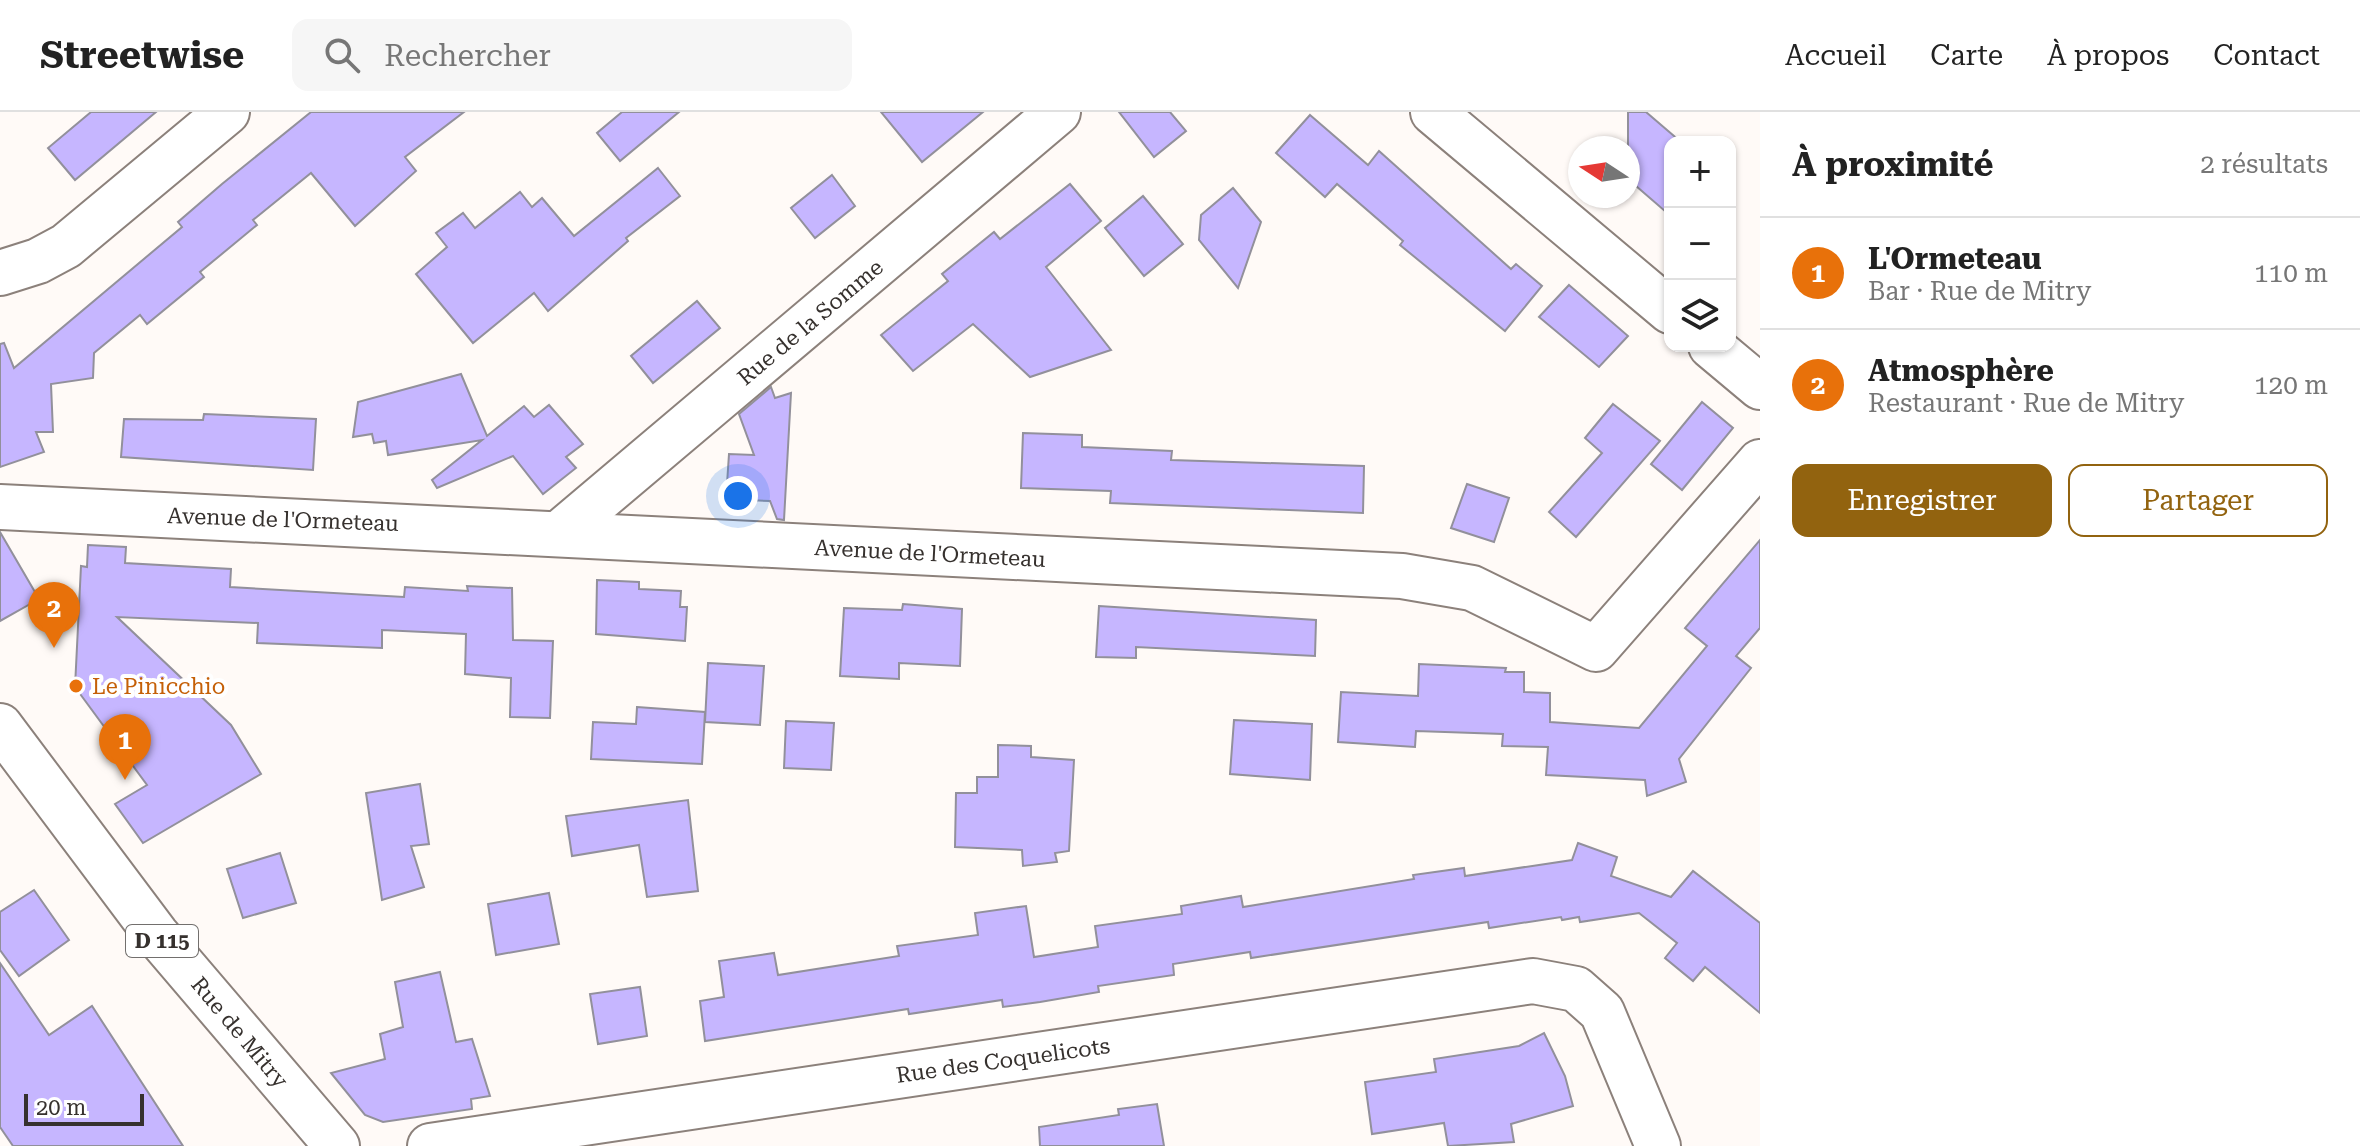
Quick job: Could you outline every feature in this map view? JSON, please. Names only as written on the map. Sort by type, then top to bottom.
[{"type":"street","points":[[0,273],[38,261],[66,246],[227,112]]},
{"type":"street","name":"Rue de la Somme","points":[[562,531],[1058,112]]},
{"type":"street","points":[[1433,112],[1664,306]]},
{"type":"street","points":[[1718,352],[1760,387]]},
{"type":"street","name":"Avenue de l'Ormeteau","points":[[0,507],[562,531],[877,552],[1402,576],[1472,588],[1596,649],[1760,462]]},
{"type":"street","name":"Rue de Mitry","points":[[0,726],[156,934],[337,1146]]},
{"type":"street","name":"Rue des Coquelicots","points":[[430,1146],[1533,981],[1576,989],[1602,1012],[1658,1146]]},
{"type":"building","points":[[91,112],[156,112],[75,180],[48,148]]},
{"type":"building","points":[[311,112],[464,112],[405,157],[416,171],[355,226],[311,173],[253,220],[257,225],[200,272],[204,277],[147,324],[140,315],[94,353],[93,378],[51,384],[53,432],[36,432],[44,452],[0,467],[0,344],[4,343],[14,368],[182,227],[178,222],[222,184]]},
{"type":"building","points":[[622,112],[679,112],[620,161],[597,133]]},
{"type":"building","points":[[881,112],[983,112],[922,162]]},
{"type":"building","points":[[1119,112],[1170,112],[1186,131],[1154,157]]},
{"type":"building","points":[[1628,112],[1646,112],[1674,136],[1664,136],[1664,210],[1640,189],[1640,136],[1628,136]]},
{"type":"building","points":[[1310,115],[1368,165],[1379,151],[1511,269],[1516,264],[1542,286],[1505,331],[1400,245],[1403,241],[1337,184],[1325,197],[1276,153]]},
{"type":"building","points":[[658,168],[680,196],[626,238],[628,241],[548,311],[534,293],[473,343],[416,274],[447,247],[436,233],[463,213],[475,228],[520,192],[532,207],[542,198],[574,236]]},
{"type":"building","points":[[832,175],[855,206],[815,238],[791,208]]},
{"type":"building","points":[[1070,184],[1101,221],[1046,267],[1111,350],[1030,377],[973,324],[913,371],[881,335],[948,281],[942,274],[994,232],[1000,239]]},
{"type":"building","points":[[1233,188],[1261,222],[1238,288],[1199,240],[1201,215]]},
{"type":"building","points":[[1143,196],[1183,244],[1144,276],[1105,228]]},
{"type":"building","points":[[1569,285],[1628,336],[1599,367],[1539,317]]},
{"type":"building","points":[[697,301],[720,328],[653,383],[631,356]]},
{"type":"building","points":[[461,374],[487,436],[524,406],[534,417],[549,405],[583,444],[566,457],[576,468],[543,494],[513,456],[437,488],[432,480],[482,440],[388,455],[386,441],[374,443],[372,434],[353,437],[358,402]]},
{"type":"building","points":[[771,387],[775,398],[791,393],[784,520],[777,519],[770,501],[726,499],[729,454],[754,455],[739,414]]},
{"type":"building","points":[[1702,402],[1733,428],[1682,490],[1651,464]]},
{"type":"building","points":[[1613,404],[1660,441],[1576,537],[1549,512],[1602,453],[1585,438]]},
{"type":"building","points":[[204,414],[316,419],[313,470],[121,457],[124,419],[203,420]]},
{"type":"building","points":[[1023,433],[1082,435],[1082,447],[1172,451],[1171,460],[1364,466],[1363,513],[1110,503],[1111,491],[1021,488]]},
{"type":"building","points":[[1467,484],[1509,498],[1494,542],[1451,528]]},
{"type":"building","points":[[0,532],[39,599],[0,621]]},
{"type":"building","points":[[1760,540],[1760,628],[1736,656],[1751,668],[1679,759],[1686,782],[1647,796],[1645,780],[1546,775],[1548,747],[1502,746],[1503,734],[1416,731],[1415,747],[1338,742],[1341,692],[1418,696],[1419,664],[1506,668],[1505,672],[1524,672],[1524,692],[1550,693],[1550,722],[1639,728],[1707,646],[1685,628]]},
{"type":"building","points":[[88,545],[126,547],[125,563],[231,569],[230,587],[404,597],[405,587],[468,591],[467,586],[512,588],[513,640],[553,641],[550,718],[510,717],[511,678],[465,674],[466,634],[382,630],[382,648],[257,643],[258,623],[117,617],[231,725],[261,774],[143,843],[115,804],[147,785],[75,687],[81,566],[87,567]]},
{"type":"building","points":[[597,580],[639,582],[639,589],[681,591],[680,607],[687,607],[685,641],[596,634]]},
{"type":"building","points":[[903,604],[962,609],[960,666],[899,663],[899,679],[840,676],[844,608],[902,610]]},
{"type":"building","points":[[1099,606],[1316,620],[1315,656],[1136,647],[1136,658],[1096,657]]},
{"type":"building","points":[[708,663],[764,666],[760,725],[705,722]]},
{"type":"building","points":[[637,707],[705,712],[702,764],[591,759],[593,722],[636,724]]},
{"type":"building","points":[[1234,720],[1312,724],[1310,780],[1230,774]]},
{"type":"building","points":[[786,721],[834,723],[831,770],[784,768]]},
{"type":"building","points":[[998,745],[1031,746],[1031,757],[1074,760],[1069,851],[1055,853],[1057,862],[1023,866],[1022,850],[955,847],[956,793],[977,793],[977,777],[998,777]]},
{"type":"building","points":[[420,784],[429,844],[411,846],[424,887],[382,900],[366,793]]},
{"type":"building","points":[[688,800],[698,891],[647,897],[639,845],[572,856],[566,816]]},
{"type":"building","points":[[1578,843],[1617,857],[1611,876],[1671,897],[1693,871],[1760,923],[1760,1013],[1705,967],[1693,981],[1665,958],[1677,943],[1639,913],[1580,922],[1579,917],[1562,920],[1561,917],[1489,928],[1488,922],[1251,958],[1250,952],[1173,964],[1174,975],[1098,986],[1099,992],[1040,1002],[1003,1007],[1002,1000],[909,1014],[908,1009],[705,1041],[700,1001],[724,997],[719,961],[774,953],[778,975],[899,956],[897,946],[978,935],[975,913],[1026,906],[1034,957],[1098,947],[1095,926],[1182,914],[1181,906],[1241,896],[1243,907],[1414,879],[1413,875],[1464,868],[1465,876],[1572,860]]},
{"type":"building","points":[[280,853],[296,903],[243,918],[227,869]]},
{"type":"building","points":[[34,890],[69,940],[19,976],[0,950],[0,912]]},
{"type":"building","points":[[549,893],[559,944],[496,955],[488,904]]},
{"type":"building","points":[[0,963],[49,1035],[92,1006],[183,1146],[13,1146],[0,1127]]},
{"type":"building","points":[[440,972],[456,1042],[472,1039],[490,1096],[471,1099],[472,1109],[383,1122],[365,1115],[331,1073],[385,1059],[380,1034],[403,1027],[395,982]]},
{"type":"building","points":[[640,987],[647,1036],[598,1044],[590,994]]},
{"type":"building","points":[[1544,1033],[1565,1076],[1573,1106],[1511,1124],[1514,1142],[1448,1146],[1444,1123],[1372,1134],[1365,1082],[1436,1072],[1434,1059],[1519,1046]]},
{"type":"building","points":[[1157,1104],[1164,1146],[1040,1146],[1039,1127],[1119,1115],[1118,1109]]},
{"type":"place","name":"Atmosphère","points":[[54,648]]},
{"type":"place","name":"Le Pinicchio","points":[[76,686]]},
{"type":"place","name":"L'Ormeteau","points":[[125,780]]}]
